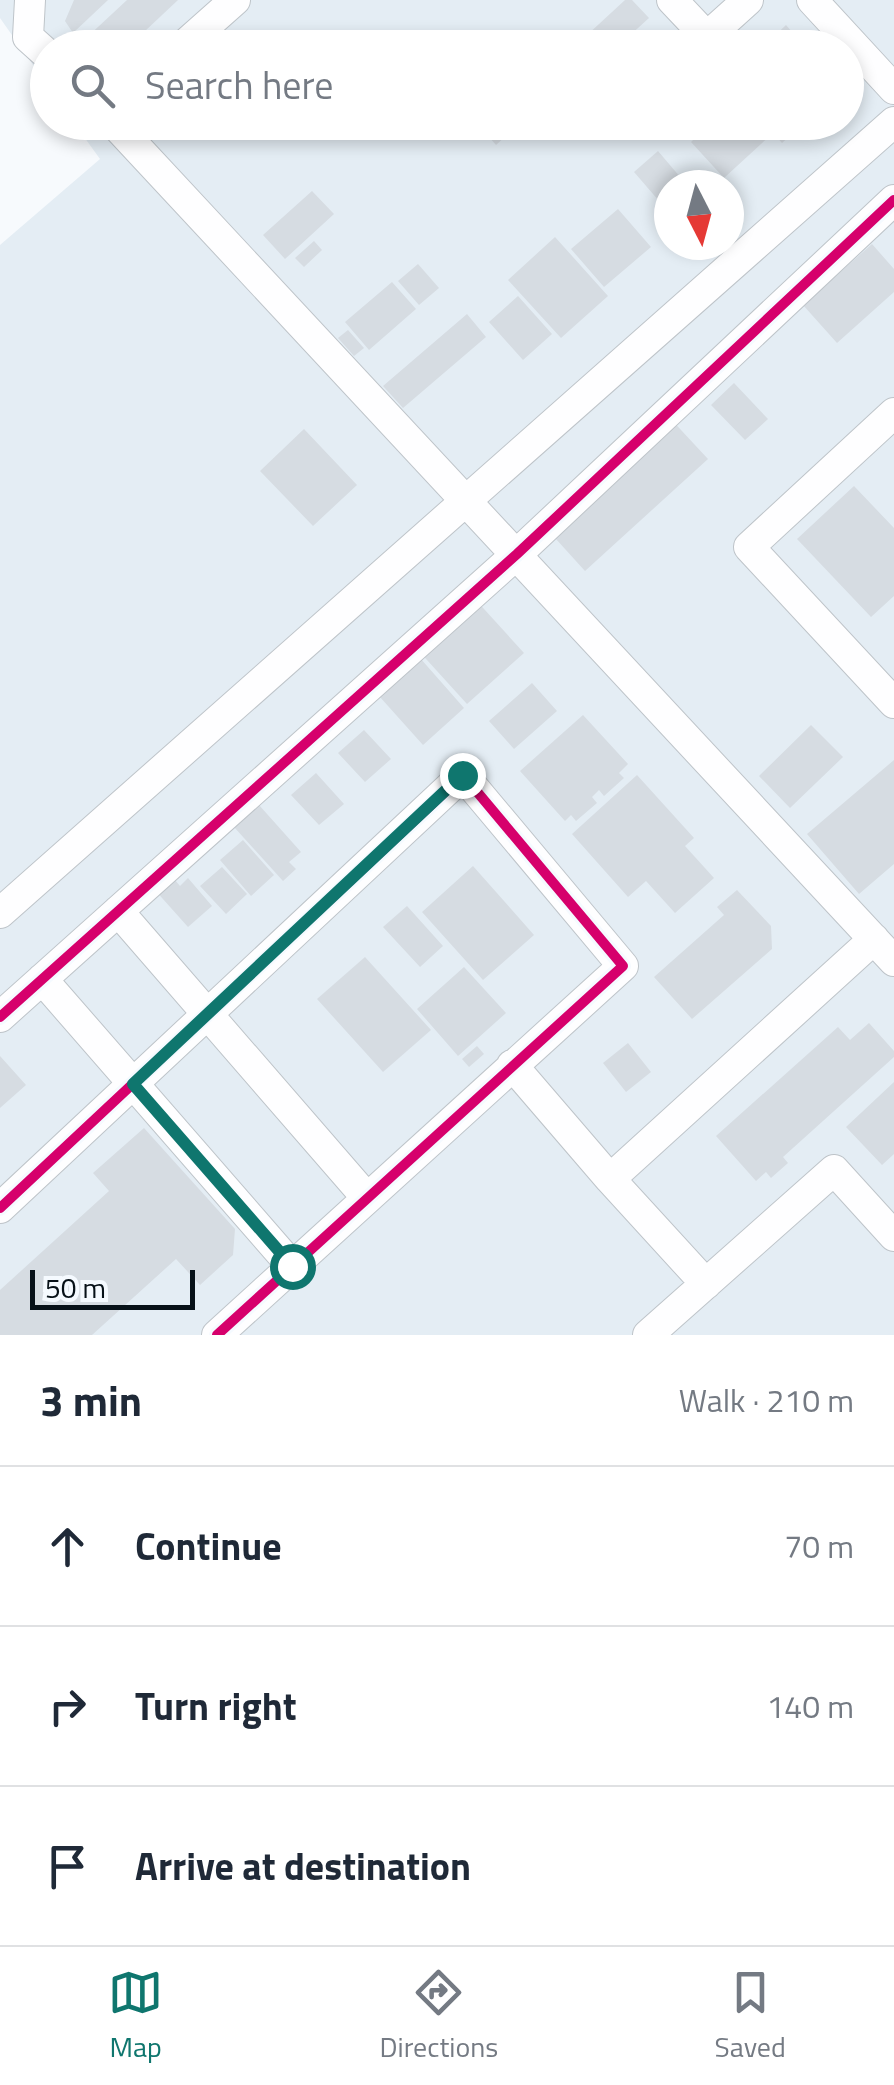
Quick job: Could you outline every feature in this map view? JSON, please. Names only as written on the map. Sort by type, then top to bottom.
[{"type":"street","points":[[30,0],[30,39]]},
{"type":"street","points":[[201,30],[234,0]]},
{"type":"street","points":[[672,0],[700,30]]},
{"type":"street","points":[[716,30],[748,0]]},
{"type":"street","points":[[812,0],[840,30]]},
{"type":"street","points":[[864,56],[894,89]]},
{"type":"street","points":[[0,913],[894,122]]},
{"type":"street","points":[[130,140],[884,950],[610,1179]]},
{"type":"street","points":[[0,1017],[517,554],[894,200]]},
{"type":"street","points":[[894,413],[749,546],[894,704]]},
{"type":"street","points":[[0,1208],[462,775],[624,966],[217,1335]]},
{"type":"street","points":[[118,911],[367,1198]]},
{"type":"street","points":[[42,979],[292,1266]]},
{"type":"street","points":[[512,1065],[706,1284]]},
{"type":"street","points":[[648,1335],[834,1170],[894,1236]]},
{"type":"shaded area","points":[[0,0],[894,0],[894,1335],[0,1335],[0,245],[100,159],[86,140],[864,140],[864,30],[30,30],[30,61],[0,18]]},
{"type":"building","points":[[74,0],[108,0],[76,30],[71,30],[65,21]]},
{"type":"building","points":[[127,0],[178,0],[146,30],[95,30]]},
{"type":"building","points":[[625,0],[632,0],[649,18],[636,30],[592,30]]},
{"type":"building","points":[[693,140],[765,140],[733,170],[717,170]]},
{"type":"building","points":[[658,151],[674,170],[654,170],[654,195],[634,172]]},
{"type":"building","points":[[312,191],[334,214],[285,259],[263,235]]},
{"type":"building","points":[[618,209],[651,247],[604,287],[571,249]]},
{"type":"building","points":[[555,237],[608,296],[561,338],[508,280]]},
{"type":"building","points":[[314,241],[322,250],[304,267],[295,258]]},
{"type":"building","points":[[872,244],[894,269],[894,292],[837,343],[803,305]]},
{"type":"building","points":[[418,264],[439,288],[419,305],[398,281]]},
{"type":"building","points":[[392,282],[416,309],[369,350],[345,322]]},
{"type":"building","points":[[518,296],[552,334],[523,360],[489,322]]},
{"type":"building","points":[[467,314],[486,337],[403,408],[383,386]]},
{"type":"building","points":[[348,330],[364,348],[354,356],[338,338]]},
{"type":"building","points":[[734,383],[768,419],[745,440],[711,405]]},
{"type":"building","points":[[668,416],[708,459],[585,571],[546,528]]},
{"type":"building","points":[[304,429],[357,485],[313,526],[260,471]]},
{"type":"building","points":[[854,486],[894,528],[894,596],[871,617],[797,539]]},
{"type":"building","points":[[474,598],[524,653],[467,704],[417,649]]},
{"type":"building","points":[[413,650],[464,708],[423,745],[371,687]]},
{"type":"building","points":[[532,683],[557,711],[514,749],[489,721]]},
{"type":"building","points":[[583,715],[628,764],[619,773],[624,778],[604,796],[599,790],[592,797],[597,803],[576,821],[571,815],[565,821],[520,771]]},
{"type":"building","points":[[811,725],[843,757],[790,808],[759,776]]},
{"type":"building","points":[[364,730],[391,759],[365,782],[338,753]]},
{"type":"building","points":[[894,760],[894,864],[859,894],[807,834]]},
{"type":"building","points":[[316,773],[344,804],[319,825],[291,795]]},
{"type":"building","points":[[637,775],[694,838],[685,846],[714,878],[675,913],[646,881],[628,897],[572,834]]},
{"type":"building","points":[[259,805],[301,852],[289,862],[296,869],[283,881],[234,827]]},
{"type":"building","points":[[243,840],[274,875],[251,896],[220,860]]},
{"type":"building","points":[[473,866],[534,935],[483,980],[422,912]]},
{"type":"building","points":[[222,867],[247,894],[226,914],[200,886]]},
{"type":"building","points":[[170,874],[180,886],[188,878],[212,906],[188,927],[154,889]]},
{"type":"building","points":[[737,890],[771,926],[772,949],[692,1019],[654,977],[724,915],[717,907]]},
{"type":"building","points":[[407,906],[443,946],[420,967],[383,927]]},
{"type":"building","points":[[365,957],[431,1030],[383,1072],[317,999]]},
{"type":"building","points":[[464,967],[506,1013],[458,1056],[417,1009]]},
{"type":"building","points":[[869,1023],[894,1051],[894,1057],[783,1157],[788,1163],[771,1178],[766,1172],[756,1181],[716,1136],[838,1027],[850,1040]]},
{"type":"building","points":[[628,1043],[651,1072],[626,1092],[603,1063]]},
{"type":"building","points":[[477,1046],[484,1054],[469,1067],[462,1059]]},
{"type":"building","points":[[0,1056],[26,1085],[0,1108]]},
{"type":"building","points":[[894,1082],[894,1154],[882,1165],[846,1127]]},
{"type":"building","points":[[144,1128],[235,1229],[233,1255],[200,1285],[176,1259],[92,1335],[0,1335],[0,1290],[109,1191],[93,1173]]},
{"type":"cycle path","points":[[0,1017],[517,554],[894,200]]},
{"type":"cycle path","points":[[0,1208],[463,775],[623,966],[217,1335]]},
{"type":"route","points":[[292,1266],[133,1084],[462,775]]}]
